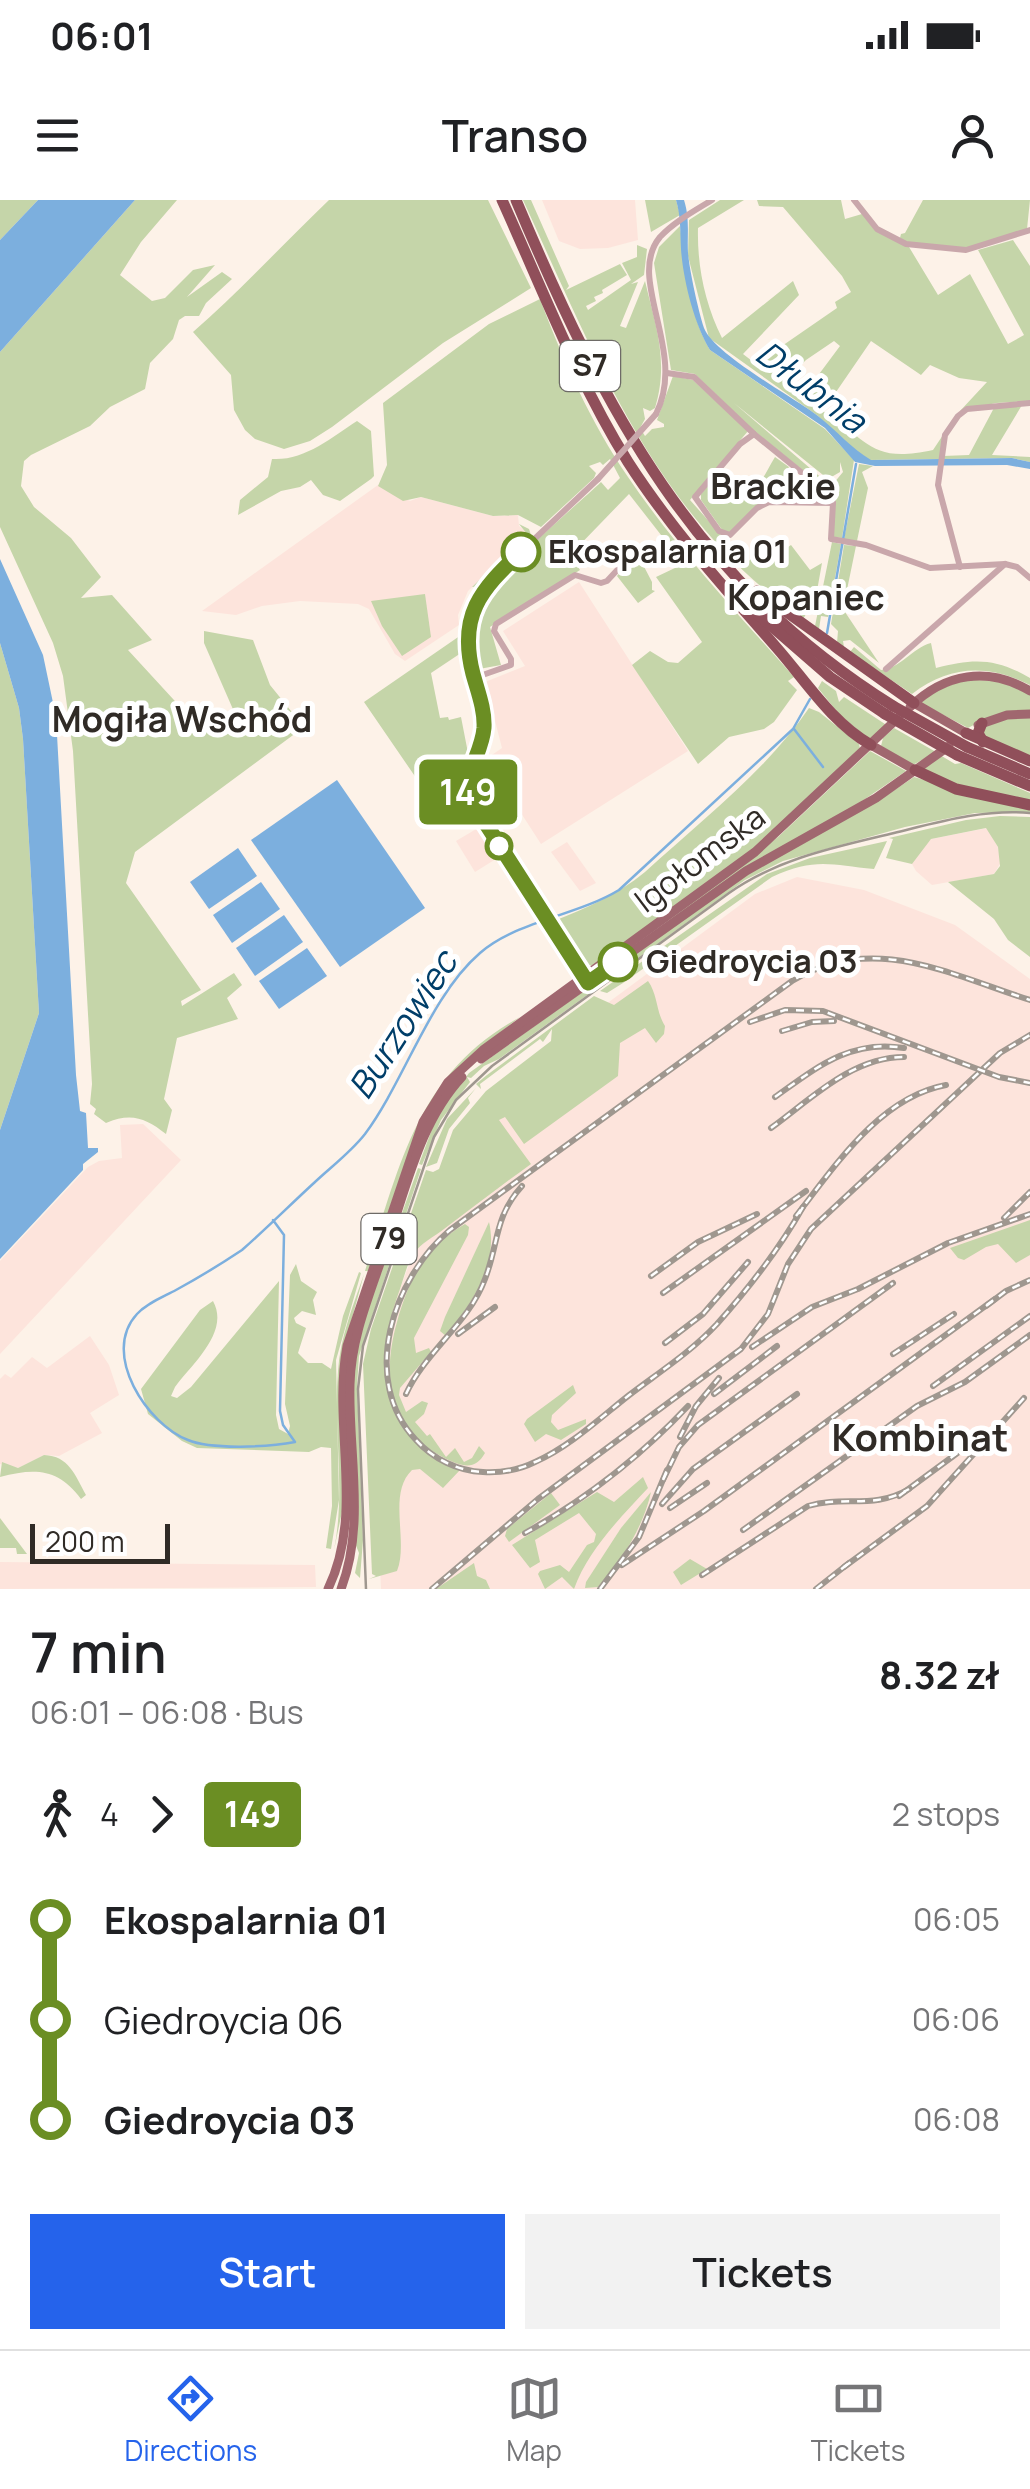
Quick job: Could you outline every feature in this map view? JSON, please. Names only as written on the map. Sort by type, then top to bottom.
[{"type":"highway","name":"S7","points":[[502,200],[608,428],[662,510],[712,573],[853,687],[889,710],[1030,774]]},
{"type":"highway","name":"S7","points":[[516,200],[588,362],[624,428],[672,502],[798,644]]},
{"type":"highway","points":[[726,567],[914,703]]},
{"type":"highway","points":[[712,573],[854,736],[862,748],[860,756]]},
{"type":"highway","points":[[982,723],[978,731],[984,742]]},
{"type":"highway","points":[[854,736],[871,745]]},
{"type":"highway","points":[[964,745],[984,742],[1030,761]]},
{"type":"highway","name":"S7","points":[[964,745],[1030,786]]},
{"type":"highway","points":[[915,770],[956,789],[1030,806]]},
{"type":"main road","name":"79","points":[[914,703],[942,682],[970,676],[1003,679],[1030,692]]},
{"type":"main road","name":"Igołomska","points":[[340,1589],[353,1532],[353,1352],[426,1132],[445,1097],[470,1068],[747,858],[914,703]]},
{"type":"main road","points":[[914,703],[964,745]]},
{"type":"main road","name":"79","points":[[915,770],[964,745],[982,723],[1006,715],[1030,714]]},
{"type":"main road","points":[[871,745],[915,770]]},
{"type":"main road","name":"Igołomska","points":[[328,1589],[341,1553],[346,1510],[346,1355],[420,1130],[442,1091],[470,1060],[746,870],[876,798],[915,770]]},
{"type":"street","points":[[854,200],[877,229],[906,244],[966,250],[1030,230]]},
{"type":"street","points":[[586,980],[468,796],[468,781],[484,734],[467,641],[470,619],[482,591],[598,479],[656,414],[667,373],[648,277],[654,245],[676,223],[708,202]]},
{"type":"street","points":[[667,373],[694,378],[754,434],[828,494],[833,503],[829,534],[833,540],[925,566],[1005,564],[1017,567],[1030,578]]},
{"type":"street","points":[[960,567],[939,491],[946,435],[959,414],[974,408],[1030,403]]},
{"type":"street","points":[[754,434],[740,444],[695,496],[719,531],[730,535],[757,508],[769,502],[833,503]]},
{"type":"street","points":[[474,678],[511,666],[511,659],[494,631],[496,624],[575,575],[601,583],[608,581],[634,552]]},
{"type":"street","points":[[886,669],[1005,564]]},
{"type":"shaded area","points":[[542,200],[635,200],[638,240],[608,248],[580,249],[559,241]]},
{"type":"shaded area","points":[[378,485],[410,501],[421,497],[493,516],[518,515],[519,526],[528,533],[468,591],[458,615],[459,625],[405,661],[395,654],[369,609],[358,604],[300,601],[262,606],[236,615],[202,611]]},
{"type":"shaded area","points":[[579,582],[688,751],[541,844],[486,759],[502,748],[485,682],[525,666],[503,631]]},
{"type":"shaded area","points":[[483,828],[499,857],[475,872],[456,841]]},
{"type":"shaded area","points":[[987,828],[1001,862],[994,874],[932,885],[912,864],[931,839]]},
{"type":"shaded area","points":[[567,842],[596,883],[580,891],[551,852]]},
{"type":"shaded area","points":[[797,877],[864,890],[955,925],[1030,979],[1030,1589],[381,1589],[372,1364],[414,1251],[498,1084],[755,894]]},
{"type":"shaded area","points":[[143,1124],[181,1160],[0,1354],[0,1261],[88,1167],[122,1158],[120,1125]]},
{"type":"shaded area","points":[[90,1336],[109,1365],[119,1395],[90,1413],[102,1433],[59,1456],[44,1455],[18,1468],[0,1464],[0,1379],[5,1374],[11,1378],[32,1357],[47,1368]]},
{"type":"shaded area","points":[[0,1562],[315,1565],[316,1587],[0,1589]]},
{"type":"green space","points":[[0,200],[38,200],[0,240]]},
{"type":"green space","points":[[135,200],[177,200],[141,242],[120,275],[152,301],[165,298],[193,270],[215,265],[187,297],[222,272],[232,279],[206,303],[199,316],[179,320],[173,339],[150,363],[145,389],[110,407],[90,426],[31,455],[24,461],[21,486],[34,507],[71,538],[101,577],[81,598],[112,595],[152,640],[128,650],[196,724],[239,723],[204,643],[204,631],[253,640],[270,685],[304,727],[135,852],[126,883],[201,990],[181,1001],[182,1006],[234,973],[242,985],[227,998],[238,1019],[177,1038],[164,1099],[172,1110],[166,1134],[138,1118],[106,1123],[94,1114],[96,1109],[90,1104],[73,751],[63,676],[53,643],[0,527],[0,352]]},
{"type":"green space","points":[[329,200],[488,200],[531,288],[443,343],[332,427],[310,441],[284,449],[255,439],[245,430],[234,410],[231,375],[193,332]]},
{"type":"green space","points":[[523,200],[531,200],[569,286],[566,290],[620,264],[627,275],[594,297],[596,301],[586,306],[588,310],[631,280],[622,263],[637,257],[637,245],[647,249],[644,275],[631,284],[638,282],[620,326],[626,328],[645,281],[659,344],[661,375],[655,408],[643,408],[645,419],[640,428],[645,436],[652,429],[664,427],[657,420],[673,376],[693,380],[748,431],[690,500],[746,563],[773,542],[781,552],[791,545],[810,570],[822,563],[813,613],[808,611],[803,619],[752,578],[707,533],[669,483],[604,374]]},
{"type":"green space","points":[[645,200],[676,200],[680,215],[651,232]]},
{"type":"green space","points":[[720,200],[744,200],[698,228],[703,284],[722,338],[793,281],[799,295],[743,354],[756,364],[837,308],[835,302],[851,292],[783,207],[759,206],[757,200],[841,200],[845,219],[862,214],[871,224],[909,247],[938,295],[970,274],[1008,344],[1024,335],[978,250],[1013,240],[1030,266],[1030,401],[960,411],[987,382],[959,378],[930,365],[921,375],[871,341],[823,411],[872,447],[896,454],[933,450],[945,432],[940,459],[869,460],[818,416],[709,338],[688,256],[689,220]],"holes":[[[834,341],[840,346],[802,397],[783,383],[806,360]]]},
{"type":"green space","points":[[923,200],[1030,200],[1027,229],[969,248],[906,242],[901,234]]},
{"type":"green space","points":[[680,226],[692,305],[710,350],[825,429],[854,460],[842,538],[832,537],[835,504],[817,483],[829,485],[838,495],[833,484],[843,472],[840,462],[840,472],[828,479],[734,403],[825,481],[812,478],[753,430],[695,374],[671,370],[654,263],[659,247]]},
{"type":"green space","points":[[540,299],[579,391],[628,477],[687,555],[794,677],[788,681],[797,690],[774,722],[764,729],[729,737],[698,764],[632,665],[650,651],[668,662],[678,663],[702,642],[656,577],[677,567],[675,561],[679,558],[629,494],[570,555],[580,570],[490,627],[501,665],[479,669],[473,622],[484,595],[601,482],[608,490],[620,478],[610,459],[603,465],[600,462],[589,466],[596,473],[594,478],[541,527],[518,515],[493,516],[421,497],[403,501],[378,486],[387,465],[383,403],[489,324]]},
{"type":"green space","points":[[1022,405],[992,455],[1030,457],[1030,462],[1012,458],[943,459],[969,455],[995,406]]},
{"type":"green space","points":[[357,421],[371,431],[371,479],[340,501],[323,495],[311,480],[281,491],[238,515],[240,500],[268,477],[272,459],[306,452]]},
{"type":"green space","points":[[775,457],[789,467],[785,473],[790,477],[777,498],[725,534],[701,500],[701,494],[719,472],[743,494],[755,488]]},
{"type":"green space","points":[[859,464],[873,466],[862,472],[868,488],[857,541],[844,539]]},
{"type":"green space","points":[[519,524],[529,529],[532,538],[492,572],[482,586],[472,587],[527,534]]},
{"type":"green space","points":[[832,542],[841,544],[828,617],[821,616],[819,629],[815,626]]},
{"type":"green space","points":[[844,545],[856,546],[843,609],[879,663],[850,640],[843,641],[844,647],[837,643],[838,631],[831,624]]},
{"type":"green space","points":[[633,556],[639,557],[655,591],[638,603],[617,576]]},
{"type":"green space","points":[[425,594],[431,637],[402,656],[371,601]]},
{"type":"green space","points":[[464,633],[464,651],[431,673],[440,718],[461,717],[468,753],[478,732],[464,783],[468,804],[477,820],[459,827],[447,823],[364,702]]},
{"type":"green space","points":[[0,643],[19,708],[23,739],[39,1013],[0,1130]]},
{"type":"green space","points":[[931,643],[936,668],[973,661],[995,663],[1030,678],[1030,685],[999,673],[970,671],[941,677],[912,694],[850,652],[854,647],[881,670]]},
{"type":"green space","points":[[966,679],[1004,682],[1030,695],[1030,712],[983,720],[968,728],[921,703],[931,693]]},
{"type":"green space","points":[[822,681],[836,691],[839,702],[844,697],[888,726],[871,741],[839,714],[818,688]]},
{"type":"green space","points":[[809,708],[859,744],[860,749],[760,845],[594,965],[587,966],[554,921],[624,888],[645,872],[753,774]]},
{"type":"green space","points":[[1030,717],[1030,758],[985,739],[983,726],[1000,719]]},
{"type":"green space","points":[[894,728],[936,752],[913,765],[881,746],[883,738]]},
{"type":"green space","points":[[870,751],[906,771],[852,808],[753,863],[623,955],[778,837]]},
{"type":"green space","points":[[940,755],[1030,793],[1030,803],[955,786],[921,769]]},
{"type":"green space","points":[[914,777],[1030,812],[975,813],[905,827],[783,861],[745,880],[597,988],[631,956],[737,880]]},
{"type":"green space","points":[[1000,816],[1030,817],[1030,957],[1008,940],[994,919],[948,882],[994,874],[1000,866],[998,847],[986,828],[931,839],[912,864],[886,858],[893,839],[889,838]]},
{"type":"green space","points":[[887,841],[874,869],[812,865],[772,877],[623,983],[607,993],[600,991],[767,874],[810,858]]},
{"type":"green space","points":[[648,981],[665,1026],[664,1034],[656,1043],[645,1028],[620,1043],[618,1076],[524,1144],[505,1117],[499,1120],[531,1164],[424,1243],[409,1261],[386,1345],[389,1395],[412,1438],[433,1456],[460,1470],[443,1488],[420,1469],[412,1470],[405,1480],[399,1505],[401,1546],[397,1571],[369,1579],[376,1576],[372,1574],[363,1364],[371,1329],[426,1170],[439,1169],[453,1130],[486,1091],[551,1041],[552,1029],[543,1042],[540,1039],[480,1084],[481,1089],[476,1084],[594,996],[614,1005]]},
{"type":"green space","points":[[585,990],[590,993],[499,1059],[467,1077],[470,1082],[441,1120],[422,1165],[419,1164],[438,1113],[469,1073]]},
{"type":"green space","points":[[520,1017],[475,1052],[414,1137],[365,1271],[402,1160],[434,1095],[456,1066],[485,1040]]},
{"type":"green space","points":[[476,1088],[468,1098],[470,1103],[449,1129],[437,1163],[426,1167],[447,1119]]},
{"type":"green space","points":[[418,1168],[421,1169],[359,1356],[363,1540],[360,1578],[355,1573],[359,1553],[355,1543],[356,1355],[365,1318]]},
{"type":"green space","points":[[1030,1220],[1030,1255],[1016,1263],[998,1244],[964,1260],[950,1248]]},
{"type":"green space","points":[[489,1222],[490,1253],[481,1283],[446,1336],[440,1331],[445,1317]]},
{"type":"green space","points":[[465,1224],[469,1227],[468,1235],[414,1338],[416,1353],[429,1348],[431,1352],[400,1388],[399,1395],[406,1412],[422,1401],[428,1403],[415,1422],[427,1436],[430,1434],[446,1457],[455,1448],[464,1462],[472,1458],[479,1446],[485,1453],[475,1464],[468,1465],[453,1462],[432,1451],[404,1422],[395,1404],[390,1365],[397,1322],[413,1279],[439,1243]]},
{"type":"green space","points":[[296,1264],[301,1281],[317,1292],[313,1300],[316,1315],[302,1311],[294,1318],[306,1328],[298,1353],[308,1363],[322,1363],[331,1369],[343,1316],[361,1273],[336,1360],[339,1500],[331,1549],[326,1548],[332,1506],[331,1448],[309,1452],[197,1448],[148,1414],[141,1389],[200,1310],[213,1301],[217,1324],[213,1336],[175,1387],[171,1396],[177,1398],[191,1387],[279,1281],[276,1415],[279,1429],[288,1434],[285,1404],[290,1275]]},
{"type":"green space","points":[[364,1274],[347,1337],[344,1502],[334,1550],[339,1505],[339,1359]]},
{"type":"green space","points":[[573,1385],[576,1393],[552,1415],[551,1422],[558,1430],[586,1419],[586,1424],[561,1440],[546,1434],[535,1442],[524,1424],[527,1419]]},
{"type":"green space","points":[[44,1455],[65,1463],[86,1495],[81,1499],[64,1481],[45,1473],[0,1477],[2,1462],[18,1468]]},
{"type":"green space","points":[[643,1477],[648,1488],[596,1548],[574,1589],[562,1577],[545,1589],[540,1571],[560,1565],[569,1572],[587,1545],[594,1542],[596,1534],[579,1513],[535,1540],[540,1562],[530,1568],[512,1545],[597,1492],[614,1502]]},
{"type":"green space","points":[[651,1492],[643,1518],[623,1555],[598,1587],[585,1588],[621,1528]]},
{"type":"green space","points":[[551,1493],[560,1505],[509,1542],[505,1536],[507,1529]]},
{"type":"green space","points":[[0,1518],[27,1554],[17,1554],[16,1548],[0,1548]]},
{"type":"green space","points":[[690,1559],[707,1569],[681,1585],[673,1572]]},
{"type":"green space","points":[[474,1563],[477,1576],[486,1580],[490,1589],[436,1589]]},
{"type":"water","points":[[38,200],[135,200],[0,352],[0,240]]},
{"type":"water","points":[[676,200],[684,200],[686,207],[689,261],[704,328],[738,362],[818,416],[871,460],[1012,458],[1030,462],[1030,469],[1007,465],[875,466],[855,462],[825,428],[710,350],[687,287]]},
{"type":"water","points":[[0,559],[43,655],[56,717],[76,1075],[80,1111],[86,1113],[88,1148],[98,1148],[98,1152],[0,1259],[0,1130],[39,1013],[23,739],[19,708],[0,643]]},
{"type":"water","points":[[337,780],[425,908],[340,967],[251,840]]},
{"type":"water","points":[[238,848],[257,876],[209,909],[190,882]]},
{"type":"water","points":[[261,882],[280,909],[232,943],[213,915]]},
{"type":"water","points":[[284,915],[303,942],[255,976],[236,948]]},
{"type":"water","points":[[307,948],[327,976],[279,1009],[259,981]]},
{"type":"waterway","name":"Burzowiec","points":[[827,633],[856,464]]},
{"type":"waterway","name":"Burzowiec","points":[[273,1220],[284,1235],[280,1411],[283,1425],[295,1442],[225,1446],[188,1440],[158,1420],[126,1367],[127,1330],[137,1314],[242,1250],[270,1225],[279,1216],[315,1182],[354,1147],[379,1112],[432,1015],[462,971],[480,953],[511,933],[619,890],[793,729],[810,699]]},
{"type":"waterway","points":[[794,729],[823,767]]},
{"type":"tram line","points":[[366,1589],[358,1389],[363,1346],[434,1137],[456,1100],[492,1066],[748,881],[829,849],[944,821],[995,813],[1030,813]]},
{"type":"railway","points":[[803,1207],[763,1268],[707,1334],[548,1456],[510,1470],[464,1469],[430,1453],[399,1416],[389,1389],[390,1330],[399,1302],[430,1250],[450,1230],[792,981],[822,967],[881,959],[911,962],[1030,1000]]},
{"type":"railway","points":[[750,1022],[785,1010],[823,1011],[999,1077],[1030,1083]]},
{"type":"railway","points":[[782,1031],[812,1022],[834,1021]]},
{"type":"railway","points":[[432,1589],[538,1499],[741,1349],[768,1314],[788,1264],[811,1229],[1000,1053],[1030,1035]]},
{"type":"railway","points":[[775,1097],[820,1066],[850,1052],[885,1046],[904,1048]]},
{"type":"railway","points":[[771,1128],[850,1072],[867,1064],[904,1057]]},
{"type":"railway","points":[[796,1216],[843,1156],[880,1119],[922,1092],[946,1085]]},
{"type":"railway","points":[[406,1394],[424,1364],[478,1295],[506,1209],[522,1186]]},
{"type":"railway","points":[[663,1293],[806,1191]]},
{"type":"railway","points":[[1004,1218],[1030,1192]]},
{"type":"railway","points":[[651,1276],[698,1242],[757,1214]]},
{"type":"railway","points":[[752,1347],[812,1307],[858,1289],[948,1243],[1030,1214]]},
{"type":"railway","points":[[665,1343],[703,1314],[748,1262]]},
{"type":"railway","points":[[986,1306],[1030,1280]]},
{"type":"railway","points":[[663,1480],[679,1447],[698,1425],[893,1283]]},
{"type":"railway","points":[[622,1565],[704,1511],[995,1299]]},
{"type":"railway","points":[[458,1334],[495,1307]]},
{"type":"railway","points":[[893,1354],[954,1314]]},
{"type":"railway","points":[[933,1386],[1030,1316]]},
{"type":"railway","points":[[743,1530],[917,1406],[965,1382],[1030,1335]]},
{"type":"railway","points":[[714,1394],[777,1346]]},
{"type":"railway","points":[[680,1437],[696,1406],[719,1378]]},
{"type":"railway","points":[[662,1504],[693,1469],[797,1394]]},
{"type":"railway","points":[[844,1567],[927,1506],[1024,1398]]},
{"type":"railway","points":[[525,1533],[611,1476],[688,1406]]},
{"type":"railway","points":[[899,1496],[971,1443]]},
{"type":"railway","points":[[600,1589],[639,1537],[667,1470]]},
{"type":"railway","points":[[670,1508],[707,1483]]},
{"type":"railway","points":[[702,1575],[808,1506],[883,1499],[909,1489]]},
{"type":"railway","points":[[816,1589],[849,1563]]},
{"type":"bus line","name":"149","points":[[521,552],[488,583],[470,619],[468,652],[483,712],[484,734],[468,781],[468,796],[588,983],[618,962]]},
{"type":"place","name":"Ekospalarnia 01","points":[[521,552]]},
{"type":"place","name":"Giedroycia 03","points":[[618,962]]},
{"type":"district","name":"Brackie","points":[[773,487]]},
{"type":"district","name":"Kopaniec","points":[[806,598]]},
{"type":"district","name":"Mogiła Wschód","points":[[182,720]]},
{"type":"district","name":"Kombinat","points":[[920,1438]]},
{"type":"water label","name":"Dłubnia","points":[[811,387]]}]
